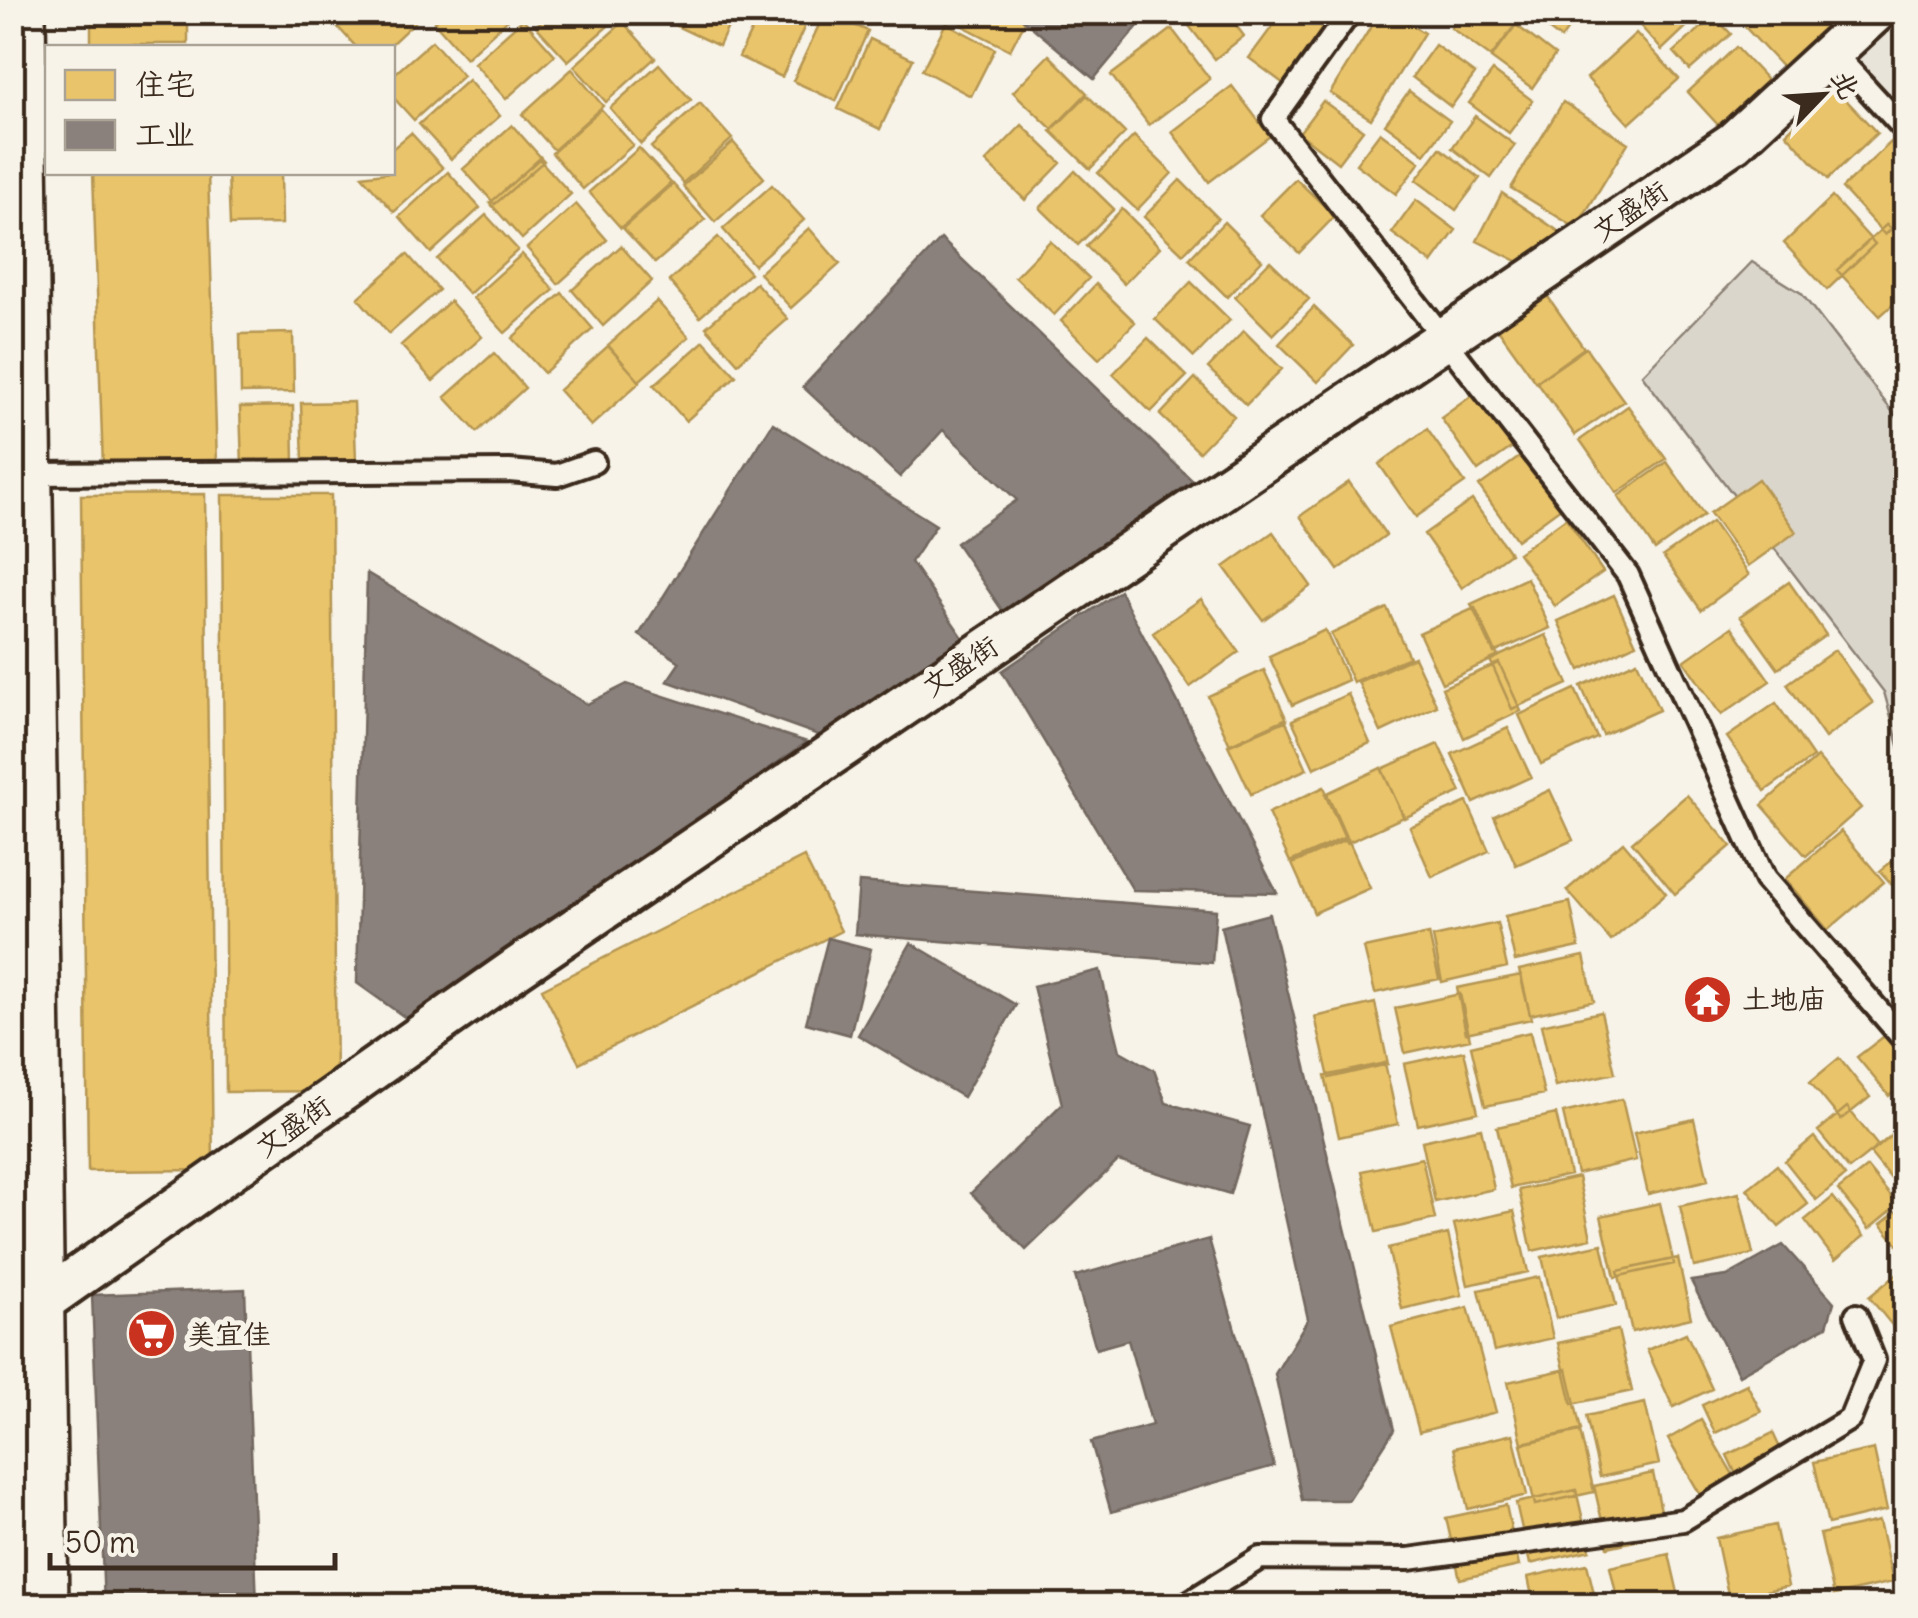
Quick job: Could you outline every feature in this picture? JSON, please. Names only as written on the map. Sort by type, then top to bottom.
[{"type":"highway","points":[[17,12],[40,1606]]},
{"type":"street","name":"文盛街","points":[[34,1308],[517,968],[1734,142],[1875,12]]},
{"type":"lane","points":[[1350,12],[1273,119],[1446,336],[1628,575],[1765,878],[1906,1042]]},
{"type":"lane","points":[[1834,52],[1906,131]]},
{"type":"lane","points":[[24,474],[557,474],[594,462]]},
{"type":"lane","points":[[1183,1606],[1260,1558],[1409,1559],[1683,1520],[1850,1419],[1874,1360],[1856,1315]]},
{"type":"shaded area","points":[[1875,13],[1905,13],[1905,131],[1834,53]]},
{"type":"shaded area","points":[[1752,262],[1801,293],[1905,428],[1905,767],[1884,692],[1642,375]]},
{"type":"building: 住宅","points":[[91,12],[188,12],[188,44],[91,44]]},
{"type":"building: 住宅","points":[[355,12],[414,12],[419,18],[390,45],[354,45],[338,27]]},
{"type":"building: 住宅","points":[[444,12],[515,13],[466,58],[434,22]]},
{"type":"building: 住宅","points":[[551,12],[612,12],[617,18],[568,61],[536,26]]},
{"type":"building: 住宅","points":[[682,12],[735,12],[719,46],[676,26]]},
{"type":"building: 住宅","points":[[760,12],[811,12],[782,77],[739,57]]},
{"type":"building: 住宅","points":[[825,12],[868,31],[836,101],[793,81]]},
{"type":"building: 住宅","points":[[967,12],[1030,12],[1010,50],[961,25]]},
{"type":"building: 住宅","points":[[1226,12],[1244,36],[1215,59],[1179,13]]},
{"type":"building: 住宅","points":[[1283,12],[1306,12],[1326,27],[1284,84],[1249,58]]},
{"type":"building: 住宅","points":[[1380,12],[1390,12],[1424,33],[1371,119],[1330,93]]},
{"type":"building: 住宅","points":[[1462,12],[1498,12],[1515,25],[1491,57],[1451,28]]},
{"type":"building: 住宅","points":[[1526,12],[1580,12],[1561,39]]},
{"type":"building: 住宅","points":[[1628,12],[1702,12],[1662,50]]},
{"type":"building: 住宅","points":[[1760,12],[1822,12],[1836,28],[1788,73],[1745,27]]},
{"type":"building: 住宅","points":[[1821,12],[1855,12],[1837,30]]},
{"type":"building: 住宅","points":[[1714,16],[1731,34],[1690,70],[1674,52]]},
{"type":"building: 住宅","points":[[523,19],[555,55],[506,99],[474,63]]},
{"type":"building: 住宅","points":[[623,22],[655,58],[606,102],[574,66]]},
{"type":"building: 住宅","points":[[946,23],[995,49],[971,96],[922,70]]},
{"type":"building: 住宅","points":[[1516,25],[1555,55],[1532,88],[1491,58]]},
{"type":"building: 住宅","points":[[1172,29],[1210,79],[1149,125],[1111,75]]},
{"type":"building: 住宅","points":[[1636,33],[1679,79],[1629,124],[1587,78]]},
{"type":"building: 住宅","points":[[870,39],[913,59],[880,129],[838,109]]},
{"type":"building: 住宅","points":[[432,41],[463,76],[414,120],[395,99],[395,73]]},
{"type":"building: 住宅","points":[[1435,45],[1475,74],[1451,107],[1412,77]]},
{"type":"building: 住宅","points":[[1736,47],[1779,93],[1730,138],[1688,92]]},
{"type":"building: 住宅","points":[[1049,55],[1087,93],[1052,129],[1013,92]]},
{"type":"building: 住宅","points":[[659,64],[691,100],[641,144],[610,108]]},
{"type":"building: 住宅","points":[[572,69],[603,106],[554,150],[522,114]]},
{"type":"building: 住宅","points":[[1493,71],[1533,101],[1509,133],[1469,103]]},
{"type":"building: 住宅","points":[[468,80],[500,116],[451,159],[419,124]]},
{"type":"building: 住宅","points":[[1232,86],[1270,136],[1209,182],[1172,132]]},
{"type":"building: 住宅","points":[[1834,87],[1877,133],[1828,179],[1786,133]]},
{"type":"building: 住宅","points":[[1409,91],[1450,121],[1425,154],[1385,124]]},
{"type":"building: 住宅","points":[[1087,95],[1125,133],[1090,169],[1051,131]]},
{"type":"building: 住宅","points":[[1323,101],[1363,130],[1338,163],[1299,133]]},
{"type":"building: 住宅","points":[[1563,102],[1628,143],[1576,228],[1511,188]]},
{"type":"building: 住宅","points":[[700,103],[732,139],[683,183],[651,147]]},
{"type":"building: 住宅","points":[[601,109],[633,145],[583,189],[552,153]]},
{"type":"building: 住宅","points":[[1475,116],[1515,145],[1491,178],[1452,148]]},
{"type":"building: 住宅","points":[[512,125],[544,161],[495,204],[463,169]]},
{"type":"building: 住宅","points":[[1022,125],[1061,163],[1025,200],[986,162]]},
{"type":"building: 住宅","points":[[1380,132],[1420,162],[1396,194],[1356,164]]},
{"type":"building: 住宅","points":[[411,133],[443,168],[394,212],[362,176],[395,175],[395,146]]},
{"type":"building: 住宅","points":[[1134,136],[1172,173],[1137,210],[1098,173]]},
{"type":"building: 住宅","points":[[733,142],[764,178],[715,222],[683,186]]},
{"type":"building: 住宅","points":[[1891,142],[1906,158],[1906,216],[1885,235],[1842,188]]},
{"type":"building: 住宅","points":[[639,148],[671,183],[621,228],[589,192]]},
{"type":"building: 住宅","points":[[1440,148],[1480,178],[1456,210],[1416,180]]},
{"type":"building: 住宅","points":[[539,159],[571,194],[522,239],[490,203]]},
{"type":"building: 住宅","points":[[1075,171],[1114,209],[1078,245],[1040,208]]},
{"type":"building: 住宅","points":[[448,172],[480,208],[431,253],[399,217]]},
{"type":"building: 住宅","points":[[93,175],[208,175],[217,464],[103,468]]},
{"type":"building: 住宅","points":[[228,175],[281,175],[282,224],[230,225]]},
{"type":"building: 住宅","points":[[1296,179],[1335,216],[1299,253],[1260,215]]},
{"type":"building: 住宅","points":[[1180,180],[1218,218],[1183,254],[1144,217]]},
{"type":"building: 住宅","points":[[673,184],[705,220],[655,263],[623,228]]},
{"type":"building: 住宅","points":[[772,185],[804,220],[754,265],[723,229]]},
{"type":"building: 住宅","points":[[1502,193],[1564,235],[1529,267],[1477,241]]},
{"type":"building: 住宅","points":[[1832,197],[1875,244],[1827,290],[1784,243]]},
{"type":"building: 住宅","points":[[1416,200],[1456,230],[1432,263],[1392,233]]},
{"type":"building: 住宅","points":[[576,204],[607,240],[558,284],[527,248]]},
{"type":"building: 住宅","points":[[1122,209],[1160,247],[1124,284],[1086,246]]},
{"type":"building: 住宅","points":[[486,215],[518,250],[469,294],[437,259]]},
{"type":"building: 住宅","points":[[1224,222],[1262,260],[1227,297],[1189,259]]},
{"type":"building: 住宅","points":[[1887,224],[1906,245],[1906,293],[1880,316],[1837,270]]},
{"type":"building: 住宅","points":[[809,228],[840,264],[791,308],[759,273]]},
{"type":"building: 住宅","points":[[718,237],[750,273],[700,317],[669,281]]},
{"type":"building: 住宅","points":[[1050,241],[1089,278],[1054,315],[1015,277]]},
{"type":"building: 住宅","points":[[621,246],[652,281],[603,326],[572,290]]},
{"type":"building: 住宅","points":[[407,254],[439,290],[389,334],[358,298]]},
{"type":"building: 住宅","points":[[522,254],[554,290],[505,333],[473,298]]},
{"type":"building: 住宅","points":[[1270,261],[1309,299],[1273,335],[1235,297]]},
{"type":"building: 住宅","points":[[1191,282],[1230,320],[1194,357],[1155,319]]},
{"type":"building: 住宅","points":[[756,283],[788,319],[738,363],[706,327]]},
{"type":"building: 住宅","points":[[1096,284],[1135,322],[1099,359],[1061,321]]},
{"type":"building: 住宅","points":[[562,293],[593,329],[544,373],[512,338]]},
{"type":"building: 住宅","points":[[1546,294],[1584,348],[1536,382],[1498,329]]},
{"type":"building: 住宅","points":[[450,301],[482,337],[433,381],[401,345]]},
{"type":"building: 住宅","points":[[657,301],[689,337],[639,381],[608,345]]},
{"type":"building: 住宅","points":[[1314,307],[1353,345],[1318,382],[1279,344]]},
{"type":"building: 住宅","points":[[1244,331],[1282,369],[1246,405],[1208,368]]},
{"type":"building: 住宅","points":[[293,333],[294,392],[241,393],[240,334]]},
{"type":"building: 住宅","points":[[1148,338],[1187,376],[1151,412],[1113,374]]},
{"type":"building: 住宅","points":[[704,341],[736,376],[686,421],[654,385]]},
{"type":"building: 住宅","points":[[608,346],[640,382],[591,426],[559,390]]},
{"type":"building: 住宅","points":[[1586,348],[1624,401],[1575,435],[1537,382]]},
{"type":"building: 住宅","points":[[494,353],[525,388],[477,432],[445,397]]},
{"type":"building: 住宅","points":[[1195,378],[1234,416],[1199,452],[1160,415]]},
{"type":"building: 住宅","points":[[1489,383],[1527,437],[1478,471],[1441,418]]},
{"type":"building: 住宅","points":[[354,402],[356,461],[303,462],[301,403]]},
{"type":"building: 住宅","points":[[293,406],[294,465],[242,466],[240,407]]},
{"type":"building: 住宅","points":[[1628,406],[1666,459],[1617,493],[1580,440]]},
{"type":"building: 住宅","points":[[1427,429],[1465,483],[1416,517],[1379,464]]},
{"type":"building: 住宅","points":[[1528,451],[1565,505],[1517,540],[1479,486]]},
{"type":"building: 住宅","points":[[1667,462],[1704,515],[1655,550],[1618,496]]},
{"type":"building: 住宅","points":[[1758,479],[1796,532],[1748,566],[1710,513]]},
{"type":"building: 住宅","points":[[1349,482],[1386,535],[1338,570],[1300,516]]},
{"type":"building: 住宅","points":[[205,494],[213,1170],[88,1171],[81,495]]},
{"type":"building: 住宅","points":[[222,495],[331,495],[336,1091],[226,1092]]},
{"type":"building: 住宅","points":[[1472,500],[1510,553],[1462,588],[1424,534]]},
{"type":"building: 住宅","points":[[1566,518],[1603,572],[1555,606],[1518,553]]},
{"type":"building: 住宅","points":[[1712,522],[1749,575],[1701,610],[1663,556]]},
{"type":"building: 住宅","points":[[1273,532],[1311,586],[1263,620],[1224,567]]},
{"type":"building: 住宅","points":[[1527,578],[1550,628],[1494,653],[1471,604]]},
{"type":"building: 住宅","points":[[1789,582],[1826,635],[1778,669],[1740,616]]},
{"type":"building: 住宅","points":[[1614,595],[1636,644],[1580,670],[1558,621]]},
{"type":"building: 住宅","points":[[1201,599],[1239,652],[1190,687],[1153,633]]},
{"type":"building: 住宅","points":[[1387,608],[1409,657],[1353,682],[1331,634]]},
{"type":"building: 住宅","points":[[1475,608],[1498,657],[1442,683],[1419,633]]},
{"type":"building: 住宅","points":[[1732,627],[1770,681],[1721,715],[1684,661]]},
{"type":"building: 住宅","points":[[1325,630],[1348,680],[1292,705],[1269,656]]},
{"type":"building: 住宅","points":[[1546,635],[1568,684],[1512,709],[1490,660]]},
{"type":"building: 住宅","points":[[1835,650],[1873,703],[1825,738],[1787,684]]},
{"type":"building: 住宅","points":[[1414,657],[1437,706],[1381,732],[1358,682]]},
{"type":"building: 住宅","points":[[1637,661],[1659,710],[1603,735],[1581,686]]},
{"type":"building: 住宅","points":[[1499,663],[1521,711],[1464,738],[1442,688]]},
{"type":"building: 住宅","points":[[1264,670],[1287,720],[1230,745],[1208,696]]},
{"type":"building: 住宅","points":[[1575,689],[1597,738],[1541,764],[1519,715]]},
{"type":"building: 住宅","points":[[1348,694],[1370,743],[1314,768],[1292,720]]},
{"type":"building: 住宅","points":[[1776,703],[1813,757],[1765,791],[1727,737]]},
{"type":"building: 住宅","points":[[1285,719],[1307,769],[1251,794],[1228,745]]},
{"type":"building: 住宅","points":[[1508,728],[1531,777],[1474,803],[1452,754]]},
{"type":"building: 住宅","points":[[1438,744],[1461,792],[1404,818],[1382,769]]},
{"type":"building: 住宅","points":[[1817,757],[1861,808],[1806,856],[1762,805]]},
{"type":"building: 住宅","points":[[1381,768],[1404,817],[1347,843],[1325,794]]},
{"type":"building: 住宅","points":[[1324,787],[1346,837],[1290,862],[1268,813]]},
{"type":"building: 住宅","points":[[1550,790],[1573,840],[1516,865],[1494,816]]},
{"type":"building: 住宅","points":[[1687,795],[1731,846],[1675,894],[1632,842]]},
{"type":"building: 住宅","points":[[1467,802],[1489,851],[1432,877],[1410,827]]},
{"type":"building: 住宅","points":[[1841,831],[1884,882],[1828,930],[1785,879]]},
{"type":"building: 住宅","points":[[1348,839],[1370,888],[1314,913],[1292,864]]},
{"type":"building: 住宅","points":[[1623,842],[1666,893],[1611,941],[1567,890]]},
{"type":"building: 住宅","points":[[1906,849],[1906,900],[1880,871]]},
{"type":"building: 住宅","points":[[804,857],[841,931],[579,1063],[542,989]]},
{"type":"building: 住宅","points":[[1570,902],[1579,947],[1515,961],[1505,916]]},
{"type":"building: 住宅","points":[[1497,923],[1507,967],[1442,982],[1433,937]]},
{"type":"building: 住宅","points":[[1429,934],[1439,979],[1375,993],[1364,948]]},
{"type":"building: 住宅","points":[[1584,956],[1594,1001],[1530,1015],[1519,970]]},
{"type":"building: 住宅","points":[[1521,975],[1531,1019],[1466,1033],[1457,988]]},
{"type":"building: 住宅","points":[[1460,994],[1470,1039],[1405,1053],[1395,1008]]},
{"type":"building: 住宅","points":[[1375,1003],[1388,1064],[1329,1078],[1315,1017]]},
{"type":"building: 住宅","points":[[1601,1012],[1615,1073],[1555,1086],[1541,1025]]},
{"type":"building: 住宅","points":[[1530,1032],[1544,1094],[1485,1106],[1471,1046]]},
{"type":"building: 住宅","points":[[1887,1034],[1906,1057],[1906,1082],[1889,1096],[1857,1057]]},
{"type":"building: 住宅","points":[[1464,1051],[1478,1112],[1418,1125],[1404,1064]]},
{"type":"building: 住宅","points":[[1839,1058],[1870,1097],[1841,1120],[1810,1082]]},
{"type":"building: 住宅","points":[[1385,1063],[1398,1124],[1339,1137],[1325,1076]]},
{"type":"building: 住宅","points":[[1622,1099],[1636,1160],[1577,1174],[1563,1113]]},
{"type":"building: 住宅","points":[[1847,1107],[1878,1146],[1849,1169],[1818,1131]]},
{"type":"building: 住宅","points":[[1556,1114],[1570,1175],[1511,1188],[1497,1127]]},
{"type":"building: 住宅","points":[[1694,1119],[1708,1180],[1648,1194],[1634,1133]]},
{"type":"building: 住宅","points":[[1481,1128],[1494,1189],[1435,1202],[1422,1141]]},
{"type":"building: 住宅","points":[[1899,1129],[1906,1138],[1906,1187],[1901,1191],[1870,1153]]},
{"type":"building: 住宅","points":[[1814,1137],[1845,1176],[1816,1200],[1785,1161]]},
{"type":"building: 住宅","points":[[1422,1158],[1435,1219],[1376,1232],[1362,1171]]},
{"type":"building: 住宅","points":[[1777,1165],[1808,1204],[1779,1227],[1747,1189]]},
{"type":"building: 住宅","points":[[1867,1167],[1898,1205],[1869,1229],[1838,1190]]},
{"type":"building: 住宅","points":[[1578,1177],[1591,1238],[1532,1251],[1519,1190]]},
{"type":"building: 住宅","points":[[1739,1193],[1753,1254],[1694,1267],[1680,1206]]},
{"type":"building: 住宅","points":[[1833,1197],[1864,1236],[1835,1260],[1805,1220]]},
{"type":"building: 住宅","points":[[1660,1203],[1674,1264],[1615,1277],[1601,1216]]},
{"type":"building: 住宅","points":[[1906,1204],[1906,1254],[1881,1224]]},
{"type":"building: 住宅","points":[[1514,1211],[1528,1272],[1468,1285],[1454,1224]]},
{"type":"building: 住宅","points":[[1448,1234],[1462,1295],[1402,1309],[1388,1248]]},
{"type":"building: 住宅","points":[[1602,1244],[1616,1305],[1556,1318],[1542,1257]]},
{"type":"building: 住宅","points":[[1678,1258],[1691,1318],[1632,1332],[1618,1271]]},
{"type":"building: 住宅","points":[[1898,1273],[1906,1283],[1906,1330],[1900,1335],[1869,1297]]},
{"type":"building: 住宅","points":[[1539,1277],[1553,1338],[1494,1351],[1479,1290]]},
{"type":"building: 住宅","points":[[1468,1307],[1496,1412],[1419,1432],[1391,1327]]},
{"type":"building: 住宅","points":[[1618,1330],[1632,1391],[1572,1404],[1558,1343]]},
{"type":"building: 住宅","points":[[1686,1333],[1712,1389],[1673,1407],[1647,1350]]},
{"type":"building: 住宅","points":[[1567,1369],[1581,1430],[1522,1443],[1508,1382]]},
{"type":"building: 住宅","points":[[1747,1384],[1761,1412],[1715,1433],[1702,1405]]},
{"type":"building: 住宅","points":[[1645,1403],[1659,1464],[1600,1477],[1586,1416]]},
{"type":"building: 住宅","points":[[1701,1420],[1741,1488],[1708,1508],[1668,1439]]},
{"type":"building: 住宅","points":[[1580,1431],[1594,1492],[1535,1505],[1521,1444]]},
{"type":"building: 住宅","points":[[1773,1433],[1786,1461],[1740,1483],[1727,1455]]},
{"type":"building: 住宅","points":[[1513,1434],[1527,1495],[1468,1509],[1454,1448]]},
{"type":"building: 住宅","points":[[1906,1442],[1906,1499],[1893,1445]]},
{"type":"building: 住宅","points":[[1874,1449],[1887,1510],[1828,1524],[1814,1462]]},
{"type":"building: 住宅","points":[[1653,1473],[1666,1534],[1608,1547],[1594,1486]]},
{"type":"building: 住宅","points":[[1576,1490],[1590,1550],[1530,1564],[1516,1503]]},
{"type":"building: 住宅","points":[[1506,1505],[1519,1566],[1460,1579],[1446,1518]]},
{"type":"building: 住宅","points":[[1906,1514],[1906,1566],[1894,1516]]},
{"type":"building: 住宅","points":[[1879,1521],[1893,1582],[1834,1595],[1820,1534]]},
{"type":"building: 住宅","points":[[1775,1525],[1788,1586],[1729,1599],[1716,1538]]},
{"type":"building: 住宅","points":[[1669,1554],[1681,1606],[1619,1606],[1610,1567]]},
{"type":"building: 住宅","points":[[1587,1564],[1597,1606],[1534,1606],[1528,1577]]},
{"type":"building: 工业","points":[[1014,12],[1146,12],[1148,14],[1094,79]]},
{"type":"building: 工业","points":[[941,239],[1193,481],[1004,613],[956,543],[1017,500],[943,430],[900,477],[803,387]]},
{"type":"building: 工业","points":[[773,423],[936,525],[911,562],[968,645],[827,738],[667,681],[680,662],[639,635]]},
{"type":"building: 工业","points":[[367,573],[587,704],[627,684],[807,742],[410,1021],[357,983]]},
{"type":"building: 工业","points":[[1120,591],[1277,893],[1133,890],[1002,671]]},
{"type":"building: 工业","points":[[859,882],[1216,910],[1212,963],[855,934]]},
{"type":"building: 工业","points":[[1269,914],[1394,1430],[1349,1500],[1302,1500],[1275,1374],[1308,1319],[1221,927]]},
{"type":"building: 工业","points":[[828,938],[871,949],[850,1035],[806,1023]]},
{"type":"building: 工业","points":[[911,943],[1016,1005],[963,1097],[858,1035]]},
{"type":"building: 工业","points":[[1100,970],[1120,1051],[1154,1070],[1166,1103],[1250,1126],[1230,1194],[1118,1161],[1026,1250],[971,1193],[1062,1104],[1033,986]]},
{"type":"building: 工业","points":[[1209,1239],[1274,1466],[1111,1512],[1091,1442],[1152,1425],[1128,1340],[1096,1349],[1075,1276]]},
{"type":"building: 工业","points":[[1783,1245],[1834,1302],[1827,1326],[1739,1375],[1691,1281],[1727,1276]]},
{"type":"building: 工业","points":[[245,1289],[257,1606],[104,1606],[92,1295]]},
{"type":"place","name":"土地庙","points":[[1707,999]]},
{"type":"place","name":"美宜佳","points":[[152,1334]]}]
